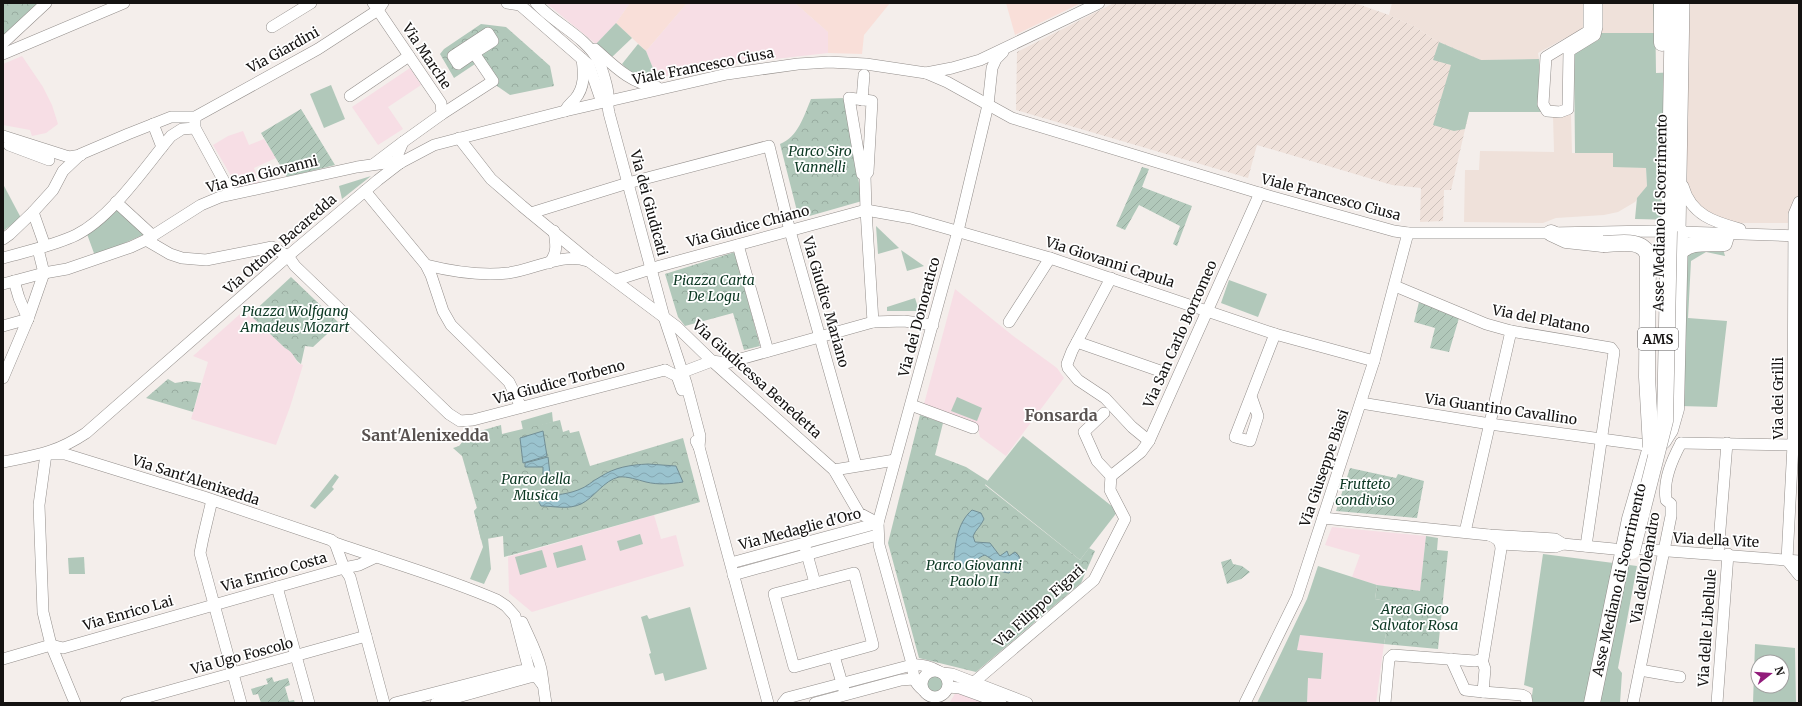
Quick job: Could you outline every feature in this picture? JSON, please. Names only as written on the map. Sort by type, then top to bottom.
[{"type":"highway","name":"Asse Mediano di Scorrimento","points":[[1592,703],[1630,519],[1652,446],[1665,421],[1667,70],[1662,3]]},
{"type":"highway","name":"Asse Mediano di Scorrimento","points":[[1667,70],[1674,3]]},
{"type":"highway","points":[[1652,446],[1670,430],[1676,409],[1680,232]]},
{"type":"highway","points":[[1551,233],[1566,240],[1603,244],[1640,245],[1646,249],[1648,255],[1647,377],[1652,446]]},
{"type":"highway","points":[[1679,253],[1684,247],[1691,244],[1724,243],[1727,233]]},
{"type":"highway","name":"Asse Mediano di Scorrimento","points":[[1602,703],[1652,446]]},
{"type":"street","points":[[3,43],[46,3]]},
{"type":"street","points":[[3,54],[124,3]]},
{"type":"street","points":[[272,27],[311,3]]},
{"type":"street","points":[[507,3],[522,4],[582,59],[591,68],[600,97],[606,102],[608,95],[596,57],[588,46],[538,6]]},
{"type":"street","points":[[988,105],[992,68],[996,59],[1014,45],[1099,3]]},
{"type":"street","points":[[1589,3],[1589,31],[1546,57],[1544,104],[1547,111],[1560,112],[1568,109],[1569,51],[1595,35],[1597,27],[1597,3]]},
{"type":"street","points":[[1680,232],[1684,3]]},
{"type":"street","name":"Via Marche","points":[[381,7],[409,56],[441,103],[442,114]]},
{"type":"street","name":"Via Giardini","points":[[195,122],[318,49],[381,7]]},
{"type":"street","points":[[12,35],[17,49]]},
{"type":"street","name":"Viale Francesco Ciusa","points":[[926,73],[952,68],[980,60],[1014,45]]},
{"type":"street","points":[[588,46],[592,47],[633,80],[648,86],[662,88]]},
{"type":"street","points":[[374,164],[442,114],[493,81],[474,53]]},
{"type":"street","points":[[350,96],[409,56]]},
{"type":"street","points":[[565,111],[568,104],[580,93],[584,69],[582,59]]},
{"type":"street","name":"Viale Francesco Ciusa","points":[[606,102],[728,74],[810,63],[845,62],[926,73],[947,82],[1012,118],[1260,193],[1394,231],[1408,233],[1680,232],[1796,236]]},
{"type":"street","points":[[862,100],[864,75]]},
{"type":"street","points":[[866,176],[862,174],[849,98],[872,102],[868,172],[866,176],[866,210],[873,322]]},
{"type":"street","name":"Via Ottone Bacaredda","points":[[3,462],[46,454],[71,443],[86,433],[400,162],[434,145],[565,111],[606,102]]},
{"type":"street","name":"Via dei Giudicati","points":[[606,102],[664,317],[683,372],[700,436],[699,447]]},
{"type":"street","name":"Via dei Donoratico","points":[[914,679],[911,671],[912,665],[878,535],[878,523],[958,231],[988,105]]},
{"type":"street","points":[[175,116],[179,130]]},
{"type":"street","points":[[3,136],[69,157],[81,154],[175,116],[195,122],[231,194]]},
{"type":"street","points":[[3,258],[41,247],[76,234],[89,227],[116,202],[171,136],[195,122]]},
{"type":"street","points":[[149,126],[162,147]]},
{"type":"street","name":"Via Giudicessa Benedetta","points":[[459,138],[491,179],[590,262],[616,280],[680,330],[712,361],[834,470],[859,513],[861,528]]},
{"type":"street","points":[[400,162],[398,154],[402,142]]},
{"type":"street","points":[[3,143],[50,160]]},
{"type":"street","name":"Via Giudice Mariano","points":[[628,183],[769,146],[790,230],[856,465]]},
{"type":"street","points":[[43,149],[50,160],[56,180]]},
{"type":"street","points":[[3,239],[33,212],[53,190],[56,180],[62,171],[81,154]]},
{"type":"street","name":"Via San Giovanni","points":[[3,284],[44,273],[67,269],[149,238],[201,205],[231,194],[374,164],[400,162]]},
{"type":"street","points":[[1681,179],[1685,194],[1692,206],[1700,214],[1711,220],[1752,234]]},
{"type":"street","points":[[531,213],[628,183]]},
{"type":"street","points":[[365,191],[426,265],[442,311],[451,325],[509,382],[521,407]]},
{"type":"street","name":"Via San Carlo Borromeo","points":[[1112,476],[1141,452],[1149,441],[1260,193]]},
{"type":"street","points":[[116,202],[149,238],[170,254],[182,258],[206,260],[272,247],[289,258]]},
{"type":"street","name":"Via dei Grilli","points":[[1787,560],[1796,375],[1796,236],[1794,214],[1799,202]]},
{"type":"street","name":"Via Giovanni Capula","points":[[866,210],[911,218],[1050,258],[1207,309],[1275,334],[1374,361]]},
{"type":"street","name":"Via Giudice Chiano","points":[[616,280],[790,230],[866,210]]},
{"type":"street","points":[[3,378],[28,319],[44,273],[41,247],[33,212]]},
{"type":"street","points":[[549,263],[556,253],[554,231]]},
{"type":"street","name":"Via Giuseppe Biasi","points":[[1245,703],[1297,597],[1374,361],[1408,233]]},
{"type":"street","points":[[738,245],[768,351]]},
{"type":"street","name":"Via Giudice Torbeno","points":[[289,258],[295,266],[386,354],[449,414],[460,421],[473,420],[665,370]]},
{"type":"street","points":[[426,265],[450,270],[505,273],[564,259],[577,258],[590,262]]},
{"type":"street","points":[[1009,322],[1050,258]]},
{"type":"street","points":[[433,283],[450,270]]},
{"type":"street","points":[[1111,278],[1067,364],[1068,368],[1078,380],[1105,398],[1132,427],[1149,441]]},
{"type":"street","points":[[14,281],[28,319]]},
{"type":"street","name":"Via del Platano","points":[[1395,286],[1486,324],[1611,348],[1614,352],[1602,438]]},
{"type":"street","points":[[3,326],[28,319]]},
{"type":"street","points":[[683,372],[712,361],[726,363],[873,322],[904,321],[933,325]]},
{"type":"street","points":[[1465,532],[1511,330]]},
{"type":"street","points":[[1251,396],[1275,334]]},
{"type":"street","name":"Via dei Giudicati","points":[[670,336],[672,361],[665,370],[674,374],[679,380],[731,563],[768,703]]},
{"type":"street","points":[[1077,342],[1163,372]]},
{"type":"street","name":"Via Guantino Cavallino","points":[[1361,403],[1490,424],[1652,446]]},
{"type":"street","points":[[911,405],[973,428]]},
{"type":"street","points":[[1104,413],[1084,432],[1098,461],[1112,476]]},
{"type":"street","points":[[1586,546],[1602,438]]},
{"type":"street","points":[[1652,446],[1679,438],[1681,443],[1793,445]]},
{"type":"street","name":"Via dell'Oleandro","points":[[1633,703],[1665,552],[1671,516],[1671,504],[1666,500],[1665,494],[1667,478],[1673,457],[1681,443]]},
{"type":"street","name":"Via delle Libellule","points":[[1717,703],[1728,443]]},
{"type":"street","points":[[46,454],[39,506],[43,612],[51,645],[75,703]]},
{"type":"street","name":"Via Sant'Alenixedda","points":[[46,454],[65,454],[212,500],[331,540],[335,543],[376,557],[420,570],[497,600],[520,619],[533,644],[541,670],[536,677]]},
{"type":"street","points":[[834,470],[856,465],[895,460]]},
{"type":"street","name":"Via Filippo Figari","points":[[973,683],[1094,580],[1125,519],[1110,490],[1112,476]]},
{"type":"street","points":[[212,500],[200,553],[240,703]]},
{"type":"street","points":[[859,513],[878,523]]},
{"type":"street","points":[[1323,518],[1489,535],[1555,539],[1563,544]]},
{"type":"street","name":"Via Medaglie d'Oro","points":[[731,563],[878,523]]},
{"type":"street","name":"Via Medaglie d'Oro","points":[[733,575],[878,535]]},
{"type":"street","points":[[1483,692],[1486,669],[1482,660],[1487,647],[1501,544],[1498,539],[1489,535]]},
{"type":"street","points":[[335,543],[344,568],[350,577],[384,703]]},
{"type":"street","points":[[804,543],[815,583]]},
{"type":"street","points":[[1501,544],[1555,547],[1563,544],[1614,549]]},
{"type":"street","name":"Via della Vite","points":[[1642,549],[1665,552],[1723,554],[1799,561]]},
{"type":"street","points":[[773,552],[776,563]]},
{"type":"street","points":[[344,568],[358,565],[376,557]]},
{"type":"street","points":[[1787,560],[1799,575]]},
{"type":"street","name":"Via Enrico Costa","points":[[213,604],[344,568]]},
{"type":"street","points":[[854,573],[873,645],[834,656],[794,667],[774,594],[854,573]]},
{"type":"street","points":[[277,587],[309,703]]},
{"type":"street","name":"Via Enrico Lai","points":[[3,659],[51,645],[63,648],[213,604]]},
{"type":"street","points":[[515,616],[546,703]]},
{"type":"street","name":"Via Ugo Foscolo","points":[[126,703],[296,657],[366,636]]},
{"type":"street","points":[[1385,703],[1390,656],[1399,654],[1451,659],[1482,660]]},
{"type":"street","points":[[834,656],[845,695]]},
{"type":"street","points":[[1451,659],[1465,690],[1522,695],[1526,697],[1527,703]]},
{"type":"street","points":[[782,703],[787,698],[920,664],[931,667],[940,672],[946,678],[948,687]]},
{"type":"street","points":[[1640,670],[1680,677]]},
{"type":"street","points":[[395,703],[519,671],[536,677]]},
{"type":"street","points":[[927,697],[922,682],[924,677],[931,672],[940,672],[952,674],[1027,703]]},
{"type":"street","points":[[436,703],[530,677],[536,677]]},
{"type":"street","points":[[815,703],[901,680],[914,679],[927,697]]},
{"type":"street","points":[[927,697],[941,696],[948,687]]},
{"type":"street","points":[[948,687],[960,688],[1002,703]]},
{"type":"shaded area","points":[[546,3],[630,3],[616,23],[596,44]]},
{"type":"shaded area","points":[[630,3],[687,3],[646,51],[616,23]]},
{"type":"shaded area","points":[[687,3],[795,3],[828,32],[828,53],[722,65],[657,78],[646,51]]},
{"type":"shaded area","points":[[795,3],[890,3],[864,35],[862,54],[828,53],[828,32]]},
{"type":"shaded area","points":[[1006,3],[1081,3],[1015,35]]},
{"type":"shaded area","points":[[1114,3],[1355,3],[1389,15],[1415,27],[1435,40],[1481,60],[1451,190],[1444,190],[1443,221],[1420,222],[1421,188],[1392,185],[1257,145],[1248,178],[1016,110],[1017,52]]},
{"type":"shaded area","points":[[1392,3],[1653,3],[1654,33],[1602,33],[1600,39],[1571,55],[1565,38],[1538,53],[1539,59],[1481,60],[1435,40],[1415,27],[1389,15]]},
{"type":"shaded area","points":[[1686,3],[1799,3],[1799,223],[1726,223],[1700,211],[1685,179]]},
{"type":"shaded area","points":[[22,56],[43,87],[52,105],[58,124],[46,133],[32,136],[30,130],[3,125],[3,64]]},
{"type":"shaded area","points":[[410,68],[421,85],[388,107],[403,129],[378,145],[352,107]]},
{"type":"shaded area","points":[[1553,115],[1571,115],[1572,153],[1613,153],[1627,167],[1646,168],[1647,186],[1635,202],[1618,212],[1604,215],[1556,218],[1543,223],[1464,222],[1465,170],[1479,170],[1480,151],[1554,152]]},
{"type":"shaded area","points":[[243,131],[249,145],[264,139],[276,158],[254,168],[259,183],[238,188],[213,145],[228,136]]},
{"type":"shaded area","points":[[955,289],[1012,335],[1057,368],[1064,378],[1006,456],[980,437],[977,425],[924,404]]},
{"type":"shaded area","points":[[240,314],[246,318],[250,315],[285,348],[291,351],[298,363],[303,365],[276,445],[191,419],[208,362],[193,356]]},
{"type":"shaded area","points":[[654,515],[661,539],[676,535],[684,566],[532,612],[509,593],[508,557]]},
{"type":"shaded area","points":[[1332,527],[1426,536],[1420,592],[1377,585],[1352,577],[1360,555],[1325,545]]},
{"type":"shaded area","points":[[1300,635],[1384,644],[1376,703],[1307,703],[1308,677],[1297,650]]},
{"type":"shaded area","points":[[956,692],[985,703],[951,703],[950,702]]},
{"type":"green space","points":[[3,3],[40,3],[3,38]]},
{"type":"green space","points":[[1653,3],[1655,3],[1656,73],[1680,72],[1677,220],[1635,219],[1637,198],[1647,186],[1646,168],[1613,167],[1613,153],[1575,153],[1574,53],[1600,39],[1601,33],[1654,33]]},
{"type":"green space","points":[[616,23],[632,38],[612,57],[596,44]]},
{"type":"green space","points":[[481,24],[506,27],[550,66],[554,86],[510,95],[484,77],[475,64],[454,78],[440,54],[444,49]]},
{"type":"green space","points":[[1439,42],[1481,60],[1539,59],[1541,112],[1469,112],[1465,129],[1454,131],[1433,125],[1451,65],[1433,60]]},
{"type":"green space","points":[[638,44],[646,51],[657,78],[644,80],[629,71],[622,64]]},
{"type":"green space","points":[[331,85],[345,119],[324,128],[310,94]]},
{"type":"green space","name":"Parco Siro Vannelli","points":[[845,98],[862,201],[799,219],[780,144],[786,141],[796,131],[803,119],[811,99]]},
{"type":"green space","points":[[301,109],[335,165],[287,177],[261,133]]},
{"type":"green space","points":[[1142,167],[1149,169],[1142,187],[1192,206],[1177,246],[1173,244],[1180,226],[1139,205],[1125,230],[1116,226]]},
{"type":"green space","points":[[371,176],[342,199],[339,186]]},
{"type":"green space","points":[[3,184],[21,218],[3,231]]},
{"type":"green space","points":[[116,207],[145,234],[95,256],[87,234],[106,220]]},
{"type":"green space","points":[[876,226],[899,248],[878,254]]},
{"type":"green space","points":[[1723,249],[1725,256],[1706,252],[1691,261],[1688,318],[1727,321],[1717,407],[1680,406],[1686,250]]},
{"type":"green space","points":[[901,250],[924,266],[907,271]]},
{"type":"green space","name":"Piazza Carta De Logu","points":[[735,252],[760,346],[744,350],[733,313],[685,326],[678,317],[665,274]]},
{"type":"green space","name":"Piazza Wolfgang Amadeus Mozart","points":[[291,277],[339,323],[313,347],[305,346],[301,364],[291,352],[250,315]]},
{"type":"green space","points":[[1229,280],[1267,294],[1258,317],[1221,303]]},
{"type":"green space","points":[[915,298],[919,311],[887,311],[887,307]]},
{"type":"green space","points":[[1419,302],[1459,318],[1449,352],[1430,348],[1435,328],[1414,322]]},
{"type":"green space","points":[[168,379],[175,383],[187,381],[201,383],[193,412],[146,398]]},
{"type":"green space","points":[[957,397],[982,408],[977,421],[951,411]]},
{"type":"green space","points":[[552,412],[553,422],[523,430],[521,421]]},
{"type":"green space","name":"Parco Giovanni Paolo II","points":[[920,415],[943,423],[935,455],[966,467],[988,481],[985,485],[1080,560],[1089,548],[1095,551],[1081,583],[976,672],[919,658],[888,543]]},
{"type":"green space","name":"Parco della Musica","points":[[560,420],[563,432],[569,430],[570,433],[579,431],[590,466],[683,438],[700,502],[504,557],[503,536],[481,540],[474,511],[477,508],[462,456],[453,448],[459,446],[463,441],[459,437],[501,425],[502,434]]},
{"type":"green space","points":[[1023,436],[1118,511],[1080,560],[985,484]]},
{"type":"green space","points":[[462,456],[486,538],[488,538],[491,569],[484,584],[470,579],[483,547],[474,511],[477,508]]},
{"type":"green space","name":"Frutteto condiviso","points":[[1350,468],[1396,478],[1398,474],[1424,481],[1417,518],[1336,511]]},
{"type":"green space","points":[[335,474],[339,477],[332,487],[334,489],[315,509],[310,506]]},
{"type":"green space","points":[[640,534],[643,544],[620,551],[617,541]]},
{"type":"green space","name":"Area Gioco Salvator Rosa","points":[[1426,536],[1438,538],[1437,550],[1448,551],[1438,649],[1384,644],[1392,602],[1375,599],[1377,585],[1420,591]]},
{"type":"green space","points":[[582,545],[586,560],[557,568],[553,553]]},
{"type":"green space","points":[[542,550],[547,567],[520,575],[515,557]]},
{"type":"green space","points":[[1543,554],[1637,566],[1618,668],[1622,673],[1620,703],[1531,703],[1533,688],[1524,685]]},
{"type":"green space","points":[[84,557],[85,574],[69,574],[68,558]]},
{"type":"green space","points":[[1231,559],[1233,564],[1242,566],[1250,572],[1241,579],[1227,584],[1221,562]]},
{"type":"green space","points":[[1318,566],[1377,585],[1375,599],[1392,602],[1384,644],[1300,635],[1297,650],[1323,653],[1321,679],[1308,678],[1307,703],[1257,703],[1307,599]]},
{"type":"green space","points":[[690,607],[707,669],[665,681],[663,673],[655,675],[649,654],[651,653],[641,617],[647,615],[649,619]]},
{"type":"green space","points":[[1755,644],[1795,648],[1796,703],[1753,703],[1753,694],[1790,694],[1790,654],[1755,654]]},
{"type":"green space","points":[[934,672],[943,676],[947,685],[943,694],[934,698],[925,694],[921,685],[925,676]]},
{"type":"green space","points":[[272,677],[274,682],[288,678],[290,685],[285,687],[289,701],[294,700],[295,703],[261,703],[258,694],[253,695],[251,689],[268,684],[266,679]]},
{"type":"water","points":[[543,431],[547,456],[523,463],[520,438]]},
{"type":"water","points":[[548,457],[550,474],[543,476],[543,467],[525,467],[525,463]]},
{"type":"water","points":[[648,464],[676,466],[683,482],[655,484],[619,477],[604,485],[586,501],[571,507],[541,506],[535,495],[557,495],[573,492],[617,469]]},
{"type":"water","points":[[972,510],[981,513],[984,519],[973,536],[975,542],[990,543],[1000,556],[1007,551],[1009,556],[1015,552],[1019,556],[1020,563],[1009,573],[1001,571],[994,561],[985,555],[968,565],[966,569],[954,563],[956,541],[960,527],[967,515]]},
{"type":"district","name":"Fonsarda","points":[[1061,415]]},
{"type":"district","name":"Sant'Alenixedda","points":[[425,435]]}]
